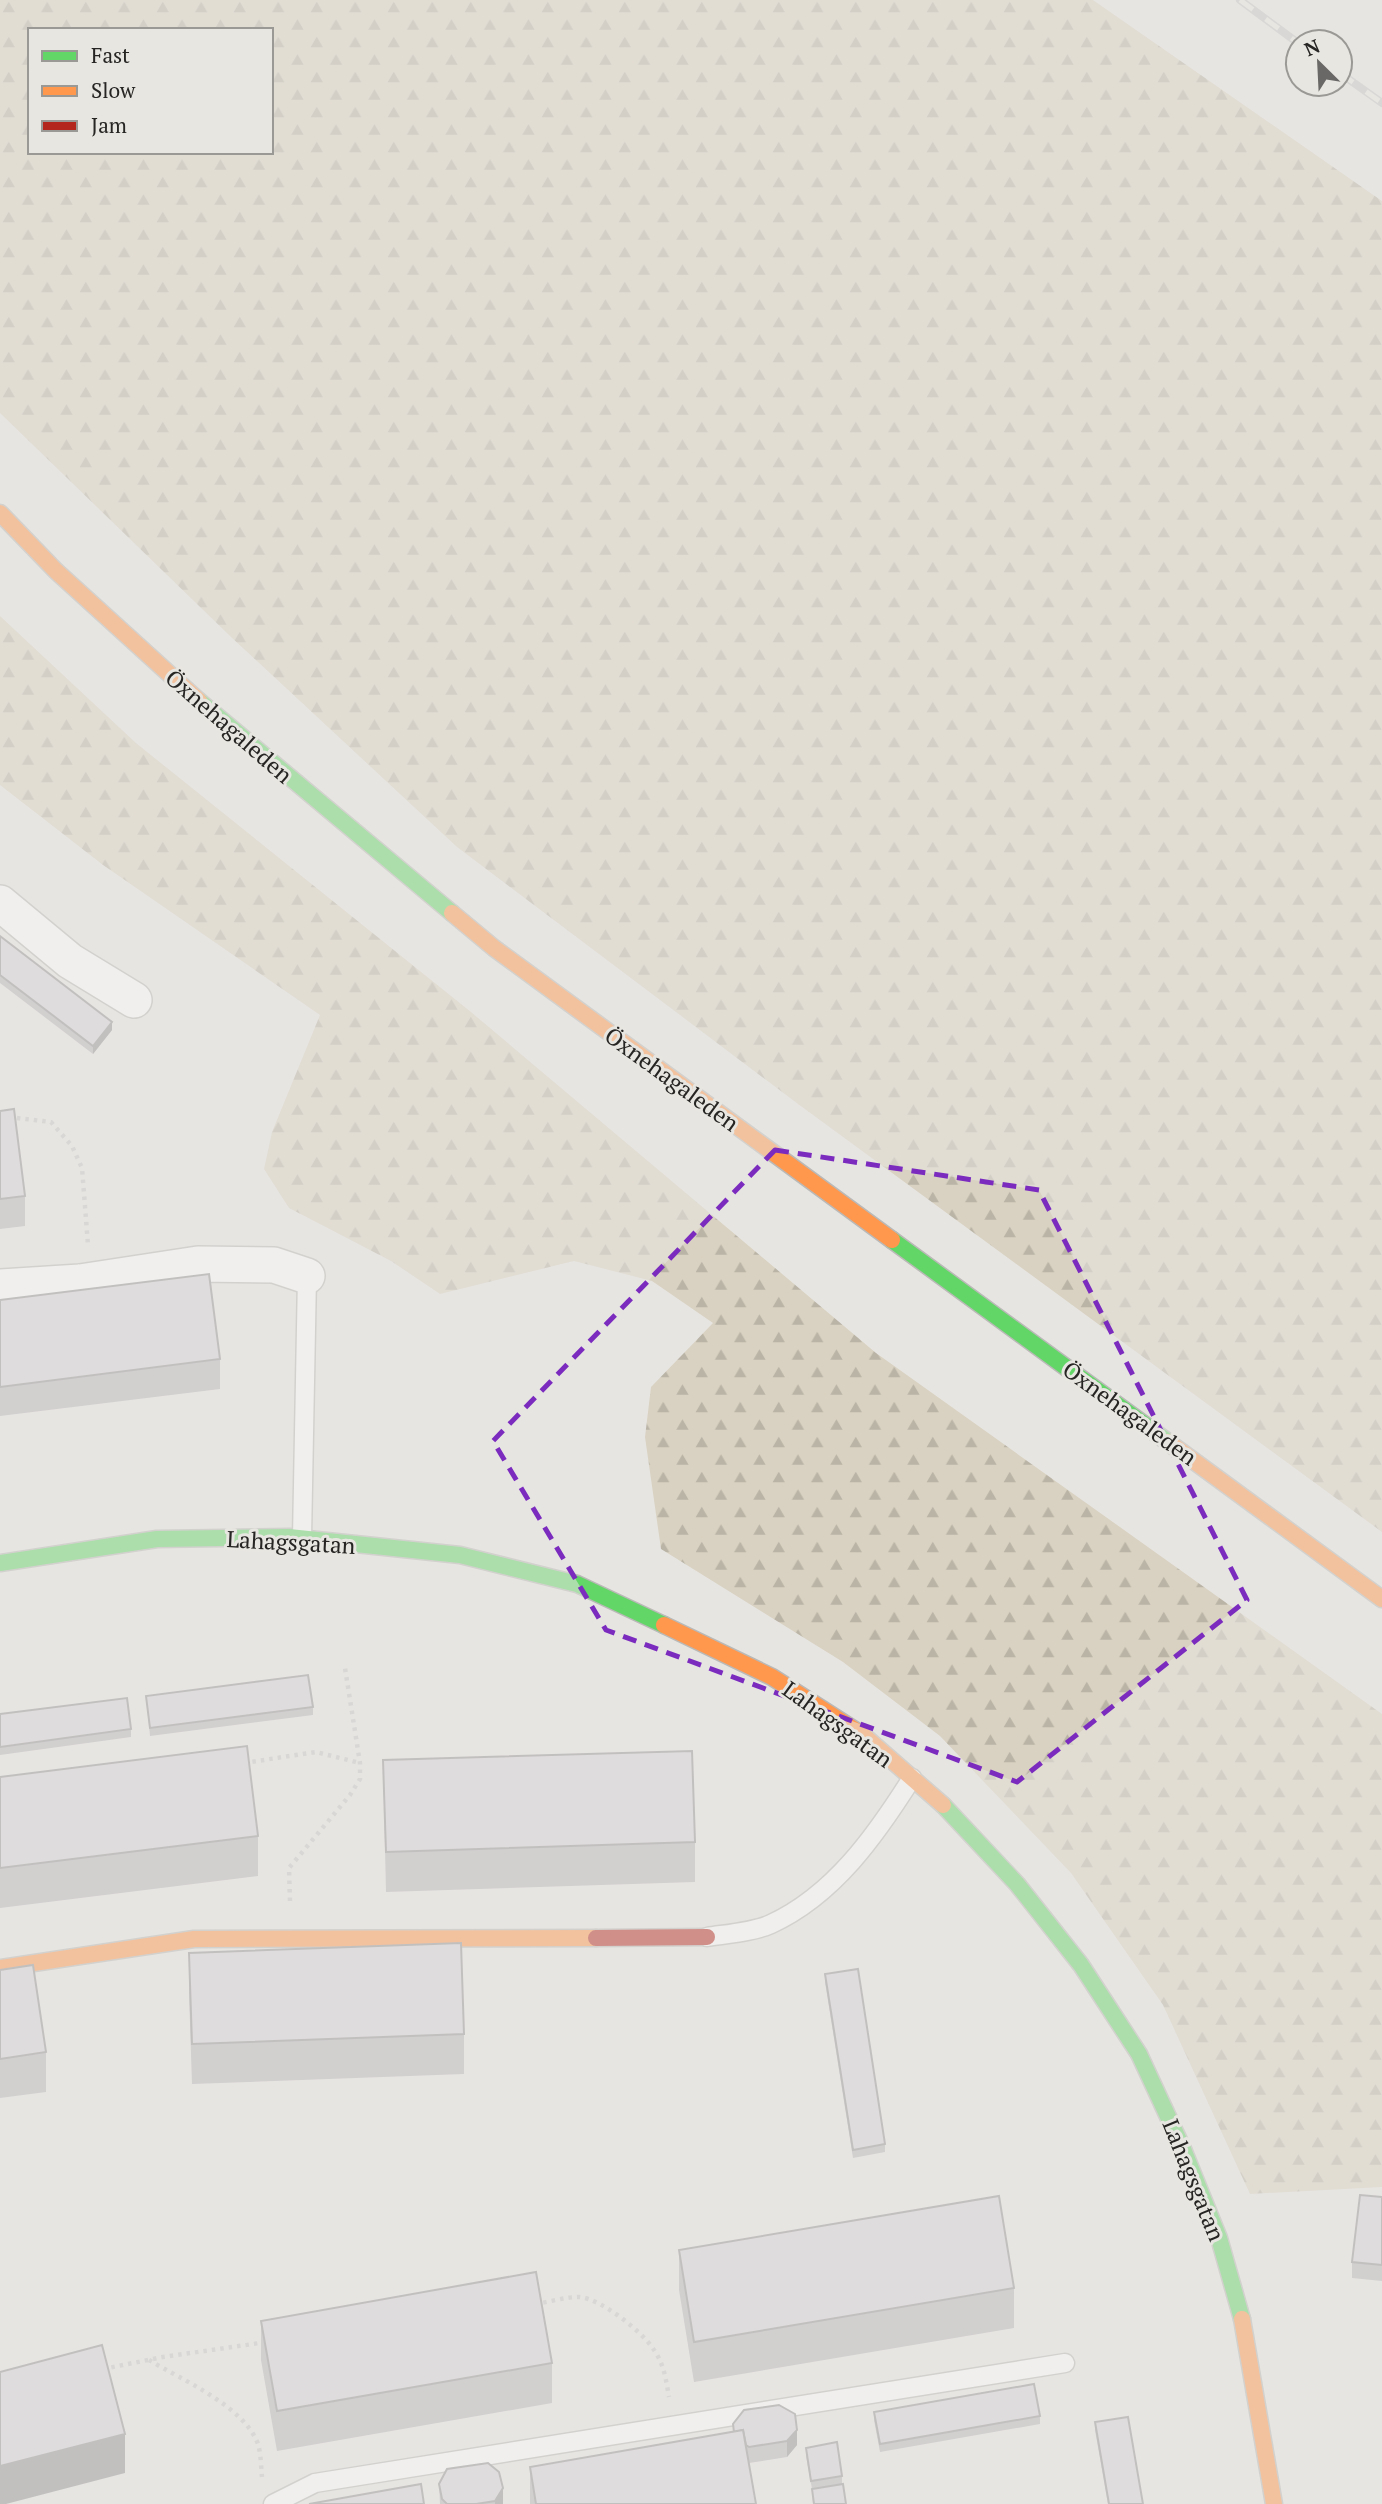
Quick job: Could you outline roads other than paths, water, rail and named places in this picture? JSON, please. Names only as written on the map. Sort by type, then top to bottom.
[{"type":"street","name":"Öxnehagaleden","points":[[0,513],[57,571],[227,726],[494,948],[1382,1599]]},
{"type":"street","points":[[0,903],[69,961],[134,1000]]},
{"type":"street","points":[[0,1287],[90,1280],[198,1264],[274,1265],[307,1276]]},
{"type":"street","name":"Lahagsgatan","points":[[0,1563],[157,1539],[302,1538],[460,1555],[578,1584],[772,1677],[864,1736],[944,1806],[1017,1884],[1081,1965],[1139,2054],[1183,2149],[1219,2238],[1244,2328],[1274,2504]]},
{"type":"street","points":[[0,1968],[194,1938],[290,1940],[707,1937]]},
{"type":"lane","points":[[302,1538],[307,1276]]},
{"type":"lane","points":[[707,1937],[769,1925],[807,1902],[833,1882],[879,1831],[912,1778]]},
{"type":"lane","points":[[273,2504],[315,2483],[1065,2363]]},
{"type":"railway","points":[[1240,0],[1284,33]]},
{"type":"railway","points":[[1354,83],[1382,103]]}]
